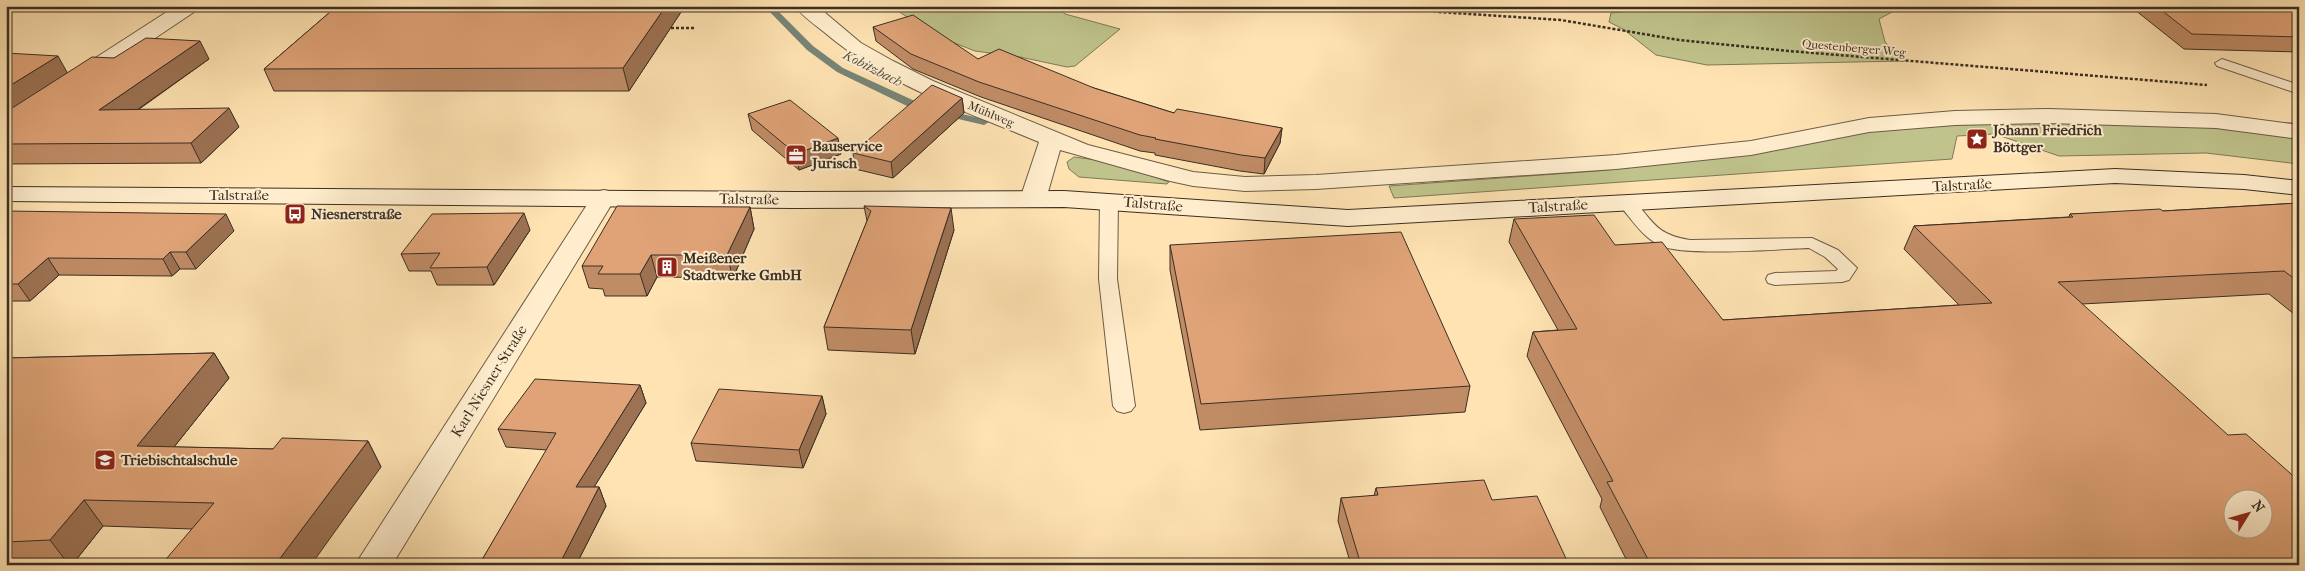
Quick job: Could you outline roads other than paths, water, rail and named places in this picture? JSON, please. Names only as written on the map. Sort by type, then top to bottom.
[{"type":"street","points":[[65,89],[190,6]]},
{"type":"street","name":"Mühlweg","points":[[805,6],[854,47],[885,66],[925,86],[1052,139],[1113,160],[1193,179]]},
{"type":"street","name":"Talstraße","points":[[1193,179],[1245,184],[1316,182],[1616,162],[1751,148],[1869,126],[1955,118],[2048,116],[2216,121],[2299,132]]},
{"type":"street","points":[[1033,199],[1052,139]]},
{"type":"street","name":"Talstraße","points":[[6,194],[604,197],[794,200],[1109,200],[1256,213],[1348,218],[2115,176],[2244,182],[2299,188]]},
{"type":"street","name":"Karl-Niesner-Straße","points":[[374,565],[604,197]]},
{"type":"lane","points":[[2222,63],[2299,90]]},
{"type":"lane","points":[[1109,200],[1108,278],[1124,406]]},
{"type":"lane","points":[[1627,203],[1655,235],[1666,242],[1690,245],[1812,243],[1831,252],[1848,268],[1842,276],[1775,279]]},
{"type":"waterway","name":"Kobitzbach","points":[[768,6],[810,48],[840,70],[911,104],[925,108]]},
{"type":"waterway","name":"Kobitzbach","points":[[945,113],[984,122]]},
{"type":"place","name":"Johann Friedrich Böttger","points":[[1977,139]]},
{"type":"place","name":"Bauservice Jurisch","points":[[796,155]]},
{"type":"place","name":"Niesnerstraße","points":[[295,214]]},
{"type":"place","name":"Meißener Stadtwerke GmbH","points":[[667,267]]},
{"type":"place","name":"Triebischtalschule","points":[[105,460]]}]
